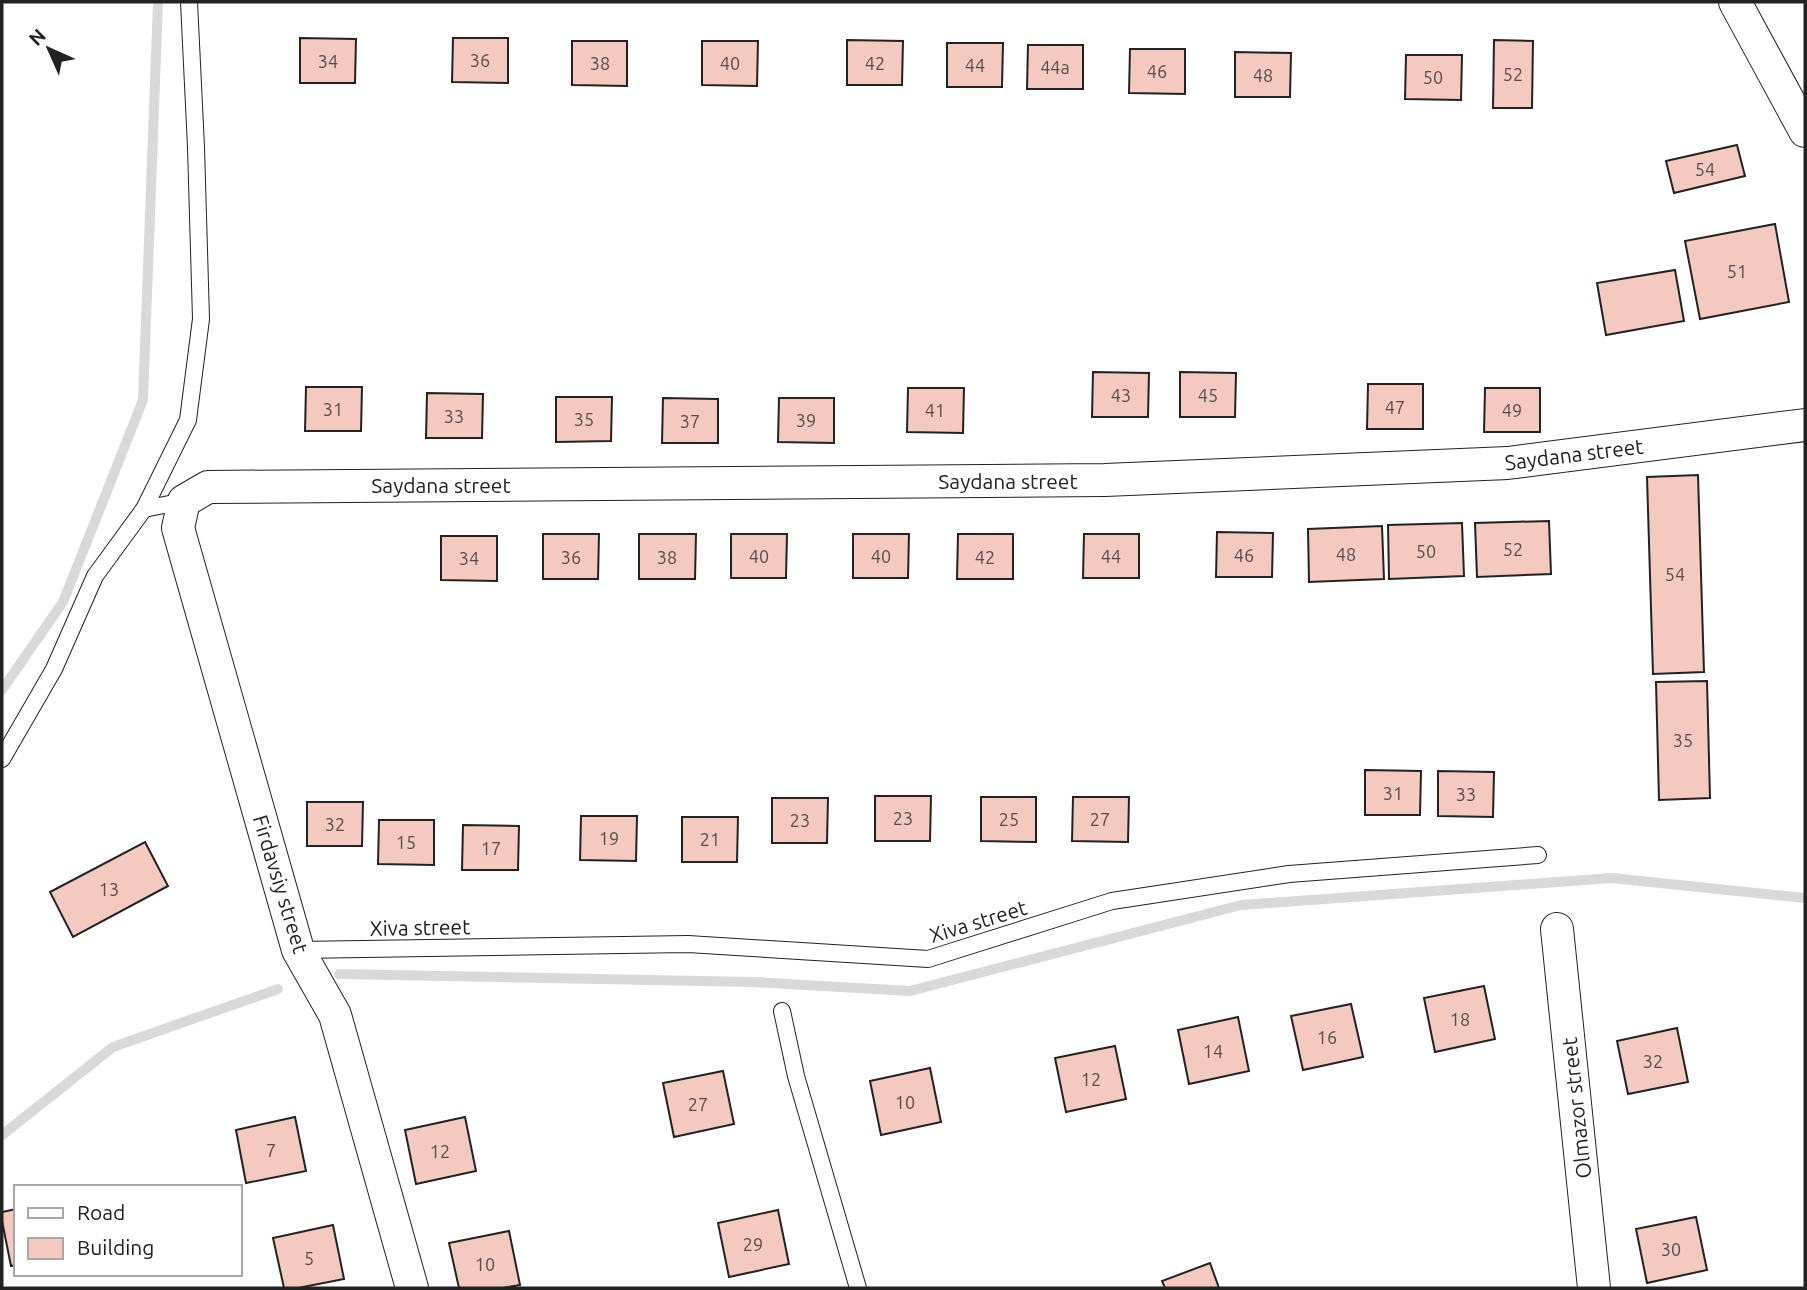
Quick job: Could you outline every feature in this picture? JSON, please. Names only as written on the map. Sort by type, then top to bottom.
[{"type":"street","points":[[1735,2],[1805,131]]},
{"type":"street","name":"Saydana street","points":[[196,494],[1119,480],[1508,463],[1805,425]]},
{"type":"street","name":"Firdavsiy street","points":[[196,494],[178,528],[298,950],[335,1014],[412,1288]]},
{"type":"street","name":"Olmazor street","points":[[1557,929],[1594,1288]]},
{"type":"lane","points":[[2,759],[54,669],[95,576],[144,509],[188,419],[201,319],[189,2]]},
{"type":"lane","points":[[144,509],[196,494]]},
{"type":"lane","name":"Xiva street","points":[[298,950],[688,944],[928,959],[1112,901],[1289,874],[1538,855]]},
{"type":"lane","points":[[782,1011],[796,1076],[859,1288]]},
{"type":"building","points":[[300,38],[356,39],[355,83],[300,83]]},
{"type":"building","points":[[453,38],[508,38],[508,83],[452,82]]},
{"type":"building","points":[[847,40],[903,41],[902,85],[847,85]]},
{"type":"building","points":[[1494,40],[1533,41],[1532,108],[1493,108]]},
{"type":"building","points":[[572,41],[627,41],[627,86],[572,85]]},
{"type":"building","points":[[702,41],[758,41],[757,86],[702,85]]},
{"type":"building","points":[[947,43],[1003,43],[1002,87],[947,87]]},
{"type":"building","points":[[1028,45],[1083,45],[1083,89],[1027,89]]},
{"type":"building","points":[[1130,49],[1185,49],[1185,94],[1129,93]]},
{"type":"building","points":[[1235,52],[1291,53],[1290,97],[1235,97]]},
{"type":"building","points":[[1406,55],[1462,55],[1461,100],[1405,99]]},
{"type":"building","points":[[1737,145],[1745,176],[1674,193],[1666,161]]},
{"type":"building","points":[[1775,224],[1789,302],[1700,319],[1685,241]]},
{"type":"building","points":[[1675,270],[1684,321],[1606,335],[1597,283]]},
{"type":"building","points":[[1093,372],[1149,373],[1148,417],[1092,417]]},
{"type":"building","points":[[1180,372],[1236,373],[1235,417],[1180,417]]},
{"type":"building","points":[[1368,384],[1423,384],[1423,429],[1367,429]]},
{"type":"building","points":[[306,387],[362,387],[361,431],[305,431]]},
{"type":"building","points":[[908,388],[964,388],[963,433],[907,432]]},
{"type":"building","points":[[1485,388],[1540,388],[1540,432],[1484,432]]},
{"type":"building","points":[[427,393],[483,394],[482,438],[426,438]]},
{"type":"building","points":[[556,397],[612,397],[611,441],[556,442]]},
{"type":"building","points":[[663,398],[718,399],[718,443],[662,443]]},
{"type":"building","points":[[779,398],[834,398],[834,443],[778,442]]},
{"type":"building","points":[[1698,475],[1704,672],[1653,674],[1647,477]]},
{"type":"building","points":[[1549,521],[1551,574],[1477,577],[1475,523]]},
{"type":"building","points":[[1462,523],[1464,576],[1389,579],[1388,525]]},
{"type":"building","points":[[1382,526],[1384,579],[1309,582],[1308,529]]},
{"type":"building","points":[[1217,532],[1273,533],[1272,577],[1216,577]]},
{"type":"building","points":[[543,534],[599,534],[598,579],[543,579]]},
{"type":"building","points":[[639,534],[696,534],[695,579],[639,579]]},
{"type":"building","points":[[731,534],[787,534],[786,578],[731,578]]},
{"type":"building","points":[[853,534],[909,534],[908,578],[853,578]]},
{"type":"building","points":[[958,534],[1013,534],[1013,579],[957,579]]},
{"type":"building","points":[[1084,534],[1139,534],[1139,578],[1083,578]]},
{"type":"building","points":[[441,536],[497,536],[497,581],[441,580]]},
{"type":"building","points":[[1707,681],[1710,798],[1659,800],[1656,682]]},
{"type":"building","points":[[1365,770],[1421,771],[1420,815],[1365,815]]},
{"type":"building","points":[[1438,771],[1494,772],[1493,817],[1438,816]]},
{"type":"building","points":[[875,796],[931,796],[930,841],[875,841]]},
{"type":"building","points":[[981,797],[1036,797],[1036,842],[981,841]]},
{"type":"building","points":[[1073,797],[1129,797],[1128,842],[1072,841]]},
{"type":"building","points":[[772,798],[828,798],[827,843],[772,843]]},
{"type":"building","points":[[307,802],[363,802],[362,846],[307,846]]},
{"type":"building","points":[[581,816],[637,816],[636,861],[580,860]]},
{"type":"building","points":[[682,817],[738,817],[737,862],[682,862]]},
{"type":"building","points":[[379,820],[434,820],[434,865],[378,864]]},
{"type":"building","points":[[463,825],[519,826],[518,870],[462,870]]},
{"type":"building","points":[[145,842],[168,886],[73,937],[50,892]]},
{"type":"building","points":[[1484,986],[1495,1039],[1435,1052],[1424,998]]},
{"type":"building","points":[[1351,1004],[1363,1057],[1303,1070],[1291,1016]]},
{"type":"building","points":[[1238,1017],[1249,1071],[1189,1084],[1178,1030]]},
{"type":"building","points":[[1677,1028],[1688,1082],[1628,1094],[1617,1041]]},
{"type":"building","points":[[1115,1046],[1126,1099],[1066,1112],[1055,1058]]},
{"type":"building","points":[[930,1068],[941,1122],[881,1135],[870,1081]]},
{"type":"building","points":[[723,1071],[734,1124],[674,1137],[663,1083]]},
{"type":"building","points":[[295,1117],[306,1171],[246,1183],[236,1130]]},
{"type":"building","points":[[465,1117],[476,1171],[416,1184],[405,1130]]},
{"type":"building","points":[[14,1209],[14,1265],[11,1266],[2,1221],[2,1212]]},
{"type":"building","points":[[778,1210],[789,1264],[729,1277],[718,1223]]},
{"type":"building","points":[[1696,1217],[1707,1270],[1647,1283],[1636,1229]]},
{"type":"building","points":[[333,1225],[344,1279],[284,1288],[273,1238]]},
{"type":"building","points":[[509,1231],[520,1285],[503,1288],[459,1288],[449,1243]]},
{"type":"building","points":[[1210,1263],[1219,1288],[1165,1288],[1162,1281]]},
{"type":"waterway","points":[[2,690],[63,602],[143,400],[158,2]]},
{"type":"waterway","points":[[339,974],[753,982],[910,991],[1241,905],[1612,878],[1805,898]]},
{"type":"waterway","points":[[2,1135],[113,1047],[278,989]]}]
